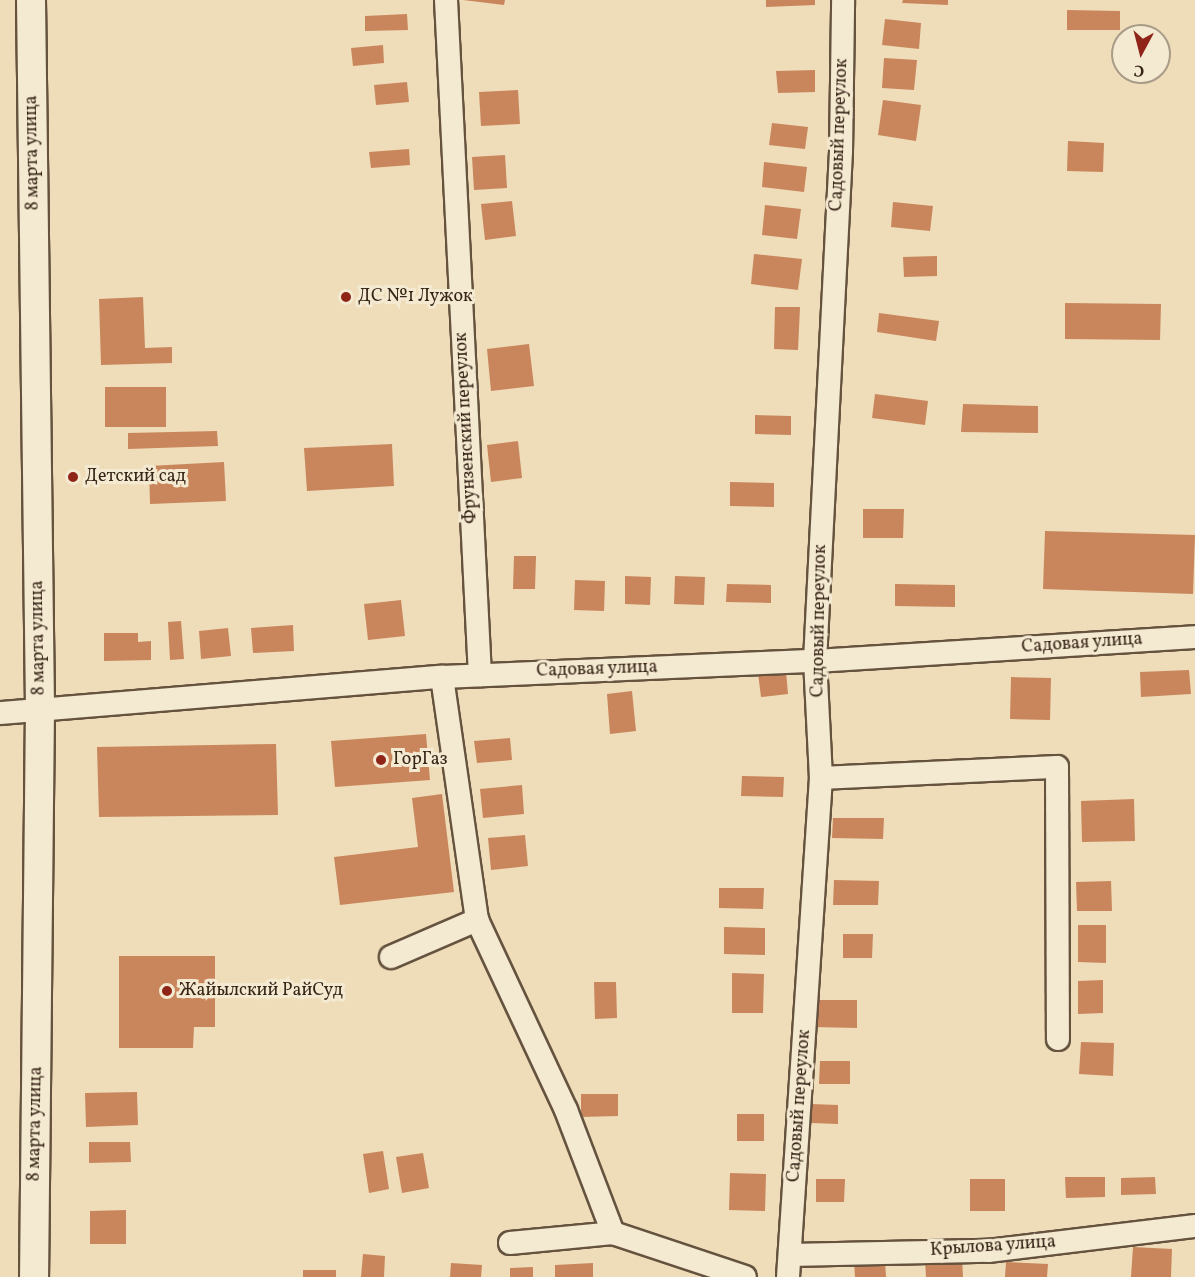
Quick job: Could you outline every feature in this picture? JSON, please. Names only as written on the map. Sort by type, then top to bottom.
[{"type":"street","name":"8 марта улица","points":[[31,0],[40,708],[34,1277]]},
{"type":"street","name":"Фрунзенский переулок","points":[[446,0],[480,675]]},
{"type":"street","name":"Садовый переулок","points":[[789,1266],[822,778],[815,661],[841,152],[843,0]]},
{"type":"street","name":"Садовая улица","points":[[0,713],[442,677],[815,661],[1195,637]]},
{"type":"street","points":[[442,677],[477,920],[566,1110],[613,1233]]},
{"type":"street","points":[[822,778],[1058,767],[1058,1039]]},
{"type":"street","points":[[391,957],[477,920]]},
{"type":"street","name":"Крылова улица","points":[[789,1266],[988,1251],[1195,1226]]},
{"type":"street","points":[[510,1243],[613,1233],[745,1277]]},
{"type":"building","points":[[463,0],[505,0],[504,5]]},
{"type":"building","points":[[766,0],[815,0],[815,5],[766,7]]},
{"type":"building","points":[[903,0],[948,0],[948,5],[902,3]]},
{"type":"building","points":[[1067,10],[1120,11],[1120,24],[1111,24],[1111,30],[1067,30]]},
{"type":"building","points":[[407,14],[408,30],[365,31],[365,16]]},
{"type":"building","points":[[885,19],[921,23],[919,49],[882,45]]},
{"type":"building","points":[[383,45],[384,63],[353,66],[351,48]]},
{"type":"building","points":[[884,58],[917,60],[914,90],[882,88]]},
{"type":"building","points":[[815,70],[815,92],[778,93],[776,71]]},
{"type":"building","points":[[407,82],[409,102],[376,105],[374,85]]},
{"type":"building","points":[[518,90],[520,124],[481,126],[479,92]]},
{"type":"building","points":[[883,100],[921,105],[916,141],[878,135]]},
{"type":"building","points":[[772,123],[808,127],[805,149],[769,145]]},
{"type":"building","points":[[1068,141],[1104,143],[1103,172],[1067,171]]},
{"type":"building","points":[[409,149],[410,165],[371,168],[369,152]]},
{"type":"building","points":[[505,155],[507,188],[474,190],[472,157]]},
{"type":"building","points":[[764,162],[807,167],[804,192],[762,187]]},
{"type":"building","points":[[512,201],[516,236],[485,240],[481,204]]},
{"type":"building","points":[[893,202],[933,206],[930,231],[891,227]]},
{"type":"building","points":[[765,205],[801,209],[797,239],[762,235]]},
{"type":"building","points":[[754,254],[802,259],[798,290],[751,284]]},
{"type":"building","points":[[937,256],[937,276],[904,277],[903,257]]},
{"type":"building","points":[[143,297],[145,348],[172,347],[172,363],[101,365],[99,299]]},
{"type":"building","points":[[1065,303],[1161,304],[1160,340],[1065,339]]},
{"type":"building","points":[[775,307],[800,307],[798,350],[774,349]]},
{"type":"building","points":[[879,313],[939,321],[936,341],[877,332]]},
{"type":"building","points":[[529,344],[534,386],[491,391],[487,349]]},
{"type":"building","points":[[105,387],[166,387],[166,427],[105,427]]},
{"type":"building","points":[[875,394],[928,401],[925,425],[872,418]]},
{"type":"building","points":[[963,404],[1038,406],[1038,433],[961,432]]},
{"type":"building","points":[[755,415],[791,416],[791,435],[755,434]]},
{"type":"building","points":[[217,431],[218,446],[128,449],[128,433]]},
{"type":"building","points":[[518,441],[522,478],[491,482],[487,445]]},
{"type":"building","points":[[392,444],[394,486],[307,491],[304,448]]},
{"type":"building","points":[[224,462],[226,501],[150,504],[149,466]]},
{"type":"building","points":[[730,482],[774,483],[774,507],[730,506]]},
{"type":"building","points":[[863,509],[904,509],[903,538],[863,538]]},
{"type":"building","points":[[1045,531],[1195,535],[1193,594],[1043,589]]},
{"type":"building","points":[[514,556],[536,556],[535,589],[513,589]]},
{"type":"building","points":[[625,576],[651,577],[650,605],[625,604]]},
{"type":"building","points":[[675,576],[705,577],[704,605],[674,604]]},
{"type":"building","points":[[575,580],[605,581],[604,611],[574,610]]},
{"type":"building","points":[[727,584],[771,585],[771,603],[726,602]]},
{"type":"building","points":[[895,584],[955,585],[955,607],[895,606]]},
{"type":"building","points":[[401,600],[405,636],[368,640],[364,604]]},
{"type":"building","points":[[181,621],[184,659],[170,660],[168,622]]},
{"type":"building","points":[[293,625],[294,651],[253,653],[251,628]]},
{"type":"building","points":[[228,628],[231,656],[201,659],[199,631]]},
{"type":"building","points":[[104,633],[138,633],[138,642],[151,641],[151,660],[104,661]]},
{"type":"building","points":[[1189,670],[1191,694],[1141,697],[1140,672]]},
{"type":"building","points":[[786,671],[788,694],[761,697],[758,673]]},
{"type":"building","points":[[1011,677],[1051,678],[1050,720],[1010,719]]},
{"type":"building","points":[[632,691],[636,731],[610,734],[607,694]]},
{"type":"building","name":"ГорГаз","points":[[426,734],[430,780],[335,787],[331,741]]},
{"type":"building","points":[[510,738],[512,760],[477,763],[474,741]]},
{"type":"building","points":[[276,744],[278,815],[99,817],[97,747]]},
{"type":"building","points":[[742,776],[784,777],[783,797],[741,796]]},
{"type":"building","points":[[522,785],[524,814],[483,818],[480,789]]},
{"type":"building","points":[[442,794],[454,892],[340,905],[334,857],[418,847],[412,798]]},
{"type":"building","points":[[1134,799],[1135,841],[1082,842],[1081,801]]},
{"type":"building","points":[[833,818],[884,818],[883,839],[832,838]]},
{"type":"building","points":[[525,835],[528,866],[491,870],[488,838]]},
{"type":"building","points":[[834,880],[879,881],[878,905],[833,905]]},
{"type":"building","points":[[1111,881],[1112,911],[1077,911],[1076,882]]},
{"type":"building","points":[[719,888],[764,888],[763,909],[719,908]]},
{"type":"building","points":[[1078,925],[1106,925],[1106,963],[1078,962]]},
{"type":"building","points":[[724,927],[765,928],[765,955],[724,954]]},
{"type":"building","points":[[843,934],[873,934],[872,958],[843,958]]},
{"type":"building","name":"Жайылский РайСуд","points":[[119,956],[215,956],[215,1027],[194,1027],[193,1048],[119,1048]]},
{"type":"building","points":[[732,973],[764,974],[763,1013],[732,1013]]},
{"type":"building","points":[[1103,980],[1103,1013],[1078,1014],[1078,981]]},
{"type":"building","points":[[594,982],[616,982],[617,1018],[595,1019]]},
{"type":"building","points":[[813,1000],[857,1000],[857,1028],[813,1027]]},
{"type":"building","points":[[1081,1042],[1114,1043],[1113,1076],[1079,1074]]},
{"type":"building","points":[[820,1061],[850,1061],[850,1084],[819,1084]]},
{"type":"building","points":[[137,1092],[138,1125],[86,1127],[85,1093]]},
{"type":"building","points":[[581,1094],[618,1094],[618,1116],[581,1117]]},
{"type":"building","points":[[811,1104],[838,1105],[838,1124],[811,1123]]},
{"type":"building","points":[[737,1114],[764,1114],[764,1141],[737,1141]]},
{"type":"building","points":[[89,1142],[130,1142],[131,1162],[89,1163]]},
{"type":"building","points":[[383,1151],[389,1189],[369,1193],[363,1154]]},
{"type":"building","points":[[423,1153],[429,1188],[402,1193],[396,1157]]},
{"type":"building","points":[[730,1173],[766,1174],[765,1211],[729,1210]]},
{"type":"building","points":[[1065,1177],[1105,1177],[1105,1197],[1066,1198]]},
{"type":"building","points":[[1155,1177],[1156,1194],[1121,1195],[1121,1178]]},
{"type":"building","points":[[816,1179],[845,1179],[844,1202],[816,1202]]},
{"type":"building","points":[[970,1179],[1005,1179],[1005,1211],[970,1211]]},
{"type":"building","points":[[126,1210],[126,1244],[90,1244],[90,1211]]},
{"type":"building","points":[[1133,1247],[1172,1249],[1171,1277],[1131,1277]]},
{"type":"building","points":[[363,1254],[385,1256],[384,1277],[361,1277]]},
{"type":"building","points":[[962,1257],[963,1277],[926,1277],[925,1259]]},
{"type":"building","points":[[885,1260],[886,1277],[855,1277],[854,1261]]},
{"type":"building","points":[[1006,1262],[1048,1264],[1047,1277],[1005,1277]]},
{"type":"building","points":[[451,1263],[482,1265],[481,1277],[450,1277]]},
{"type":"building","points":[[593,1263],[593,1277],[555,1277],[555,1265]]},
{"type":"building","points":[[533,1267],[533,1277],[510,1277],[510,1268]]},
{"type":"building","points":[[303,1270],[336,1270],[336,1277],[303,1277]]},
{"type":"place","name":"ДС №1 Лужок","points":[[346,297]]},
{"type":"place","name":"Детский сад","points":[[73,477]]},
{"type":"place","name":"ГорГаз","points":[[381,760]]},
{"type":"place","name":"Жайылский РайСуд","points":[[167,991]]}]
